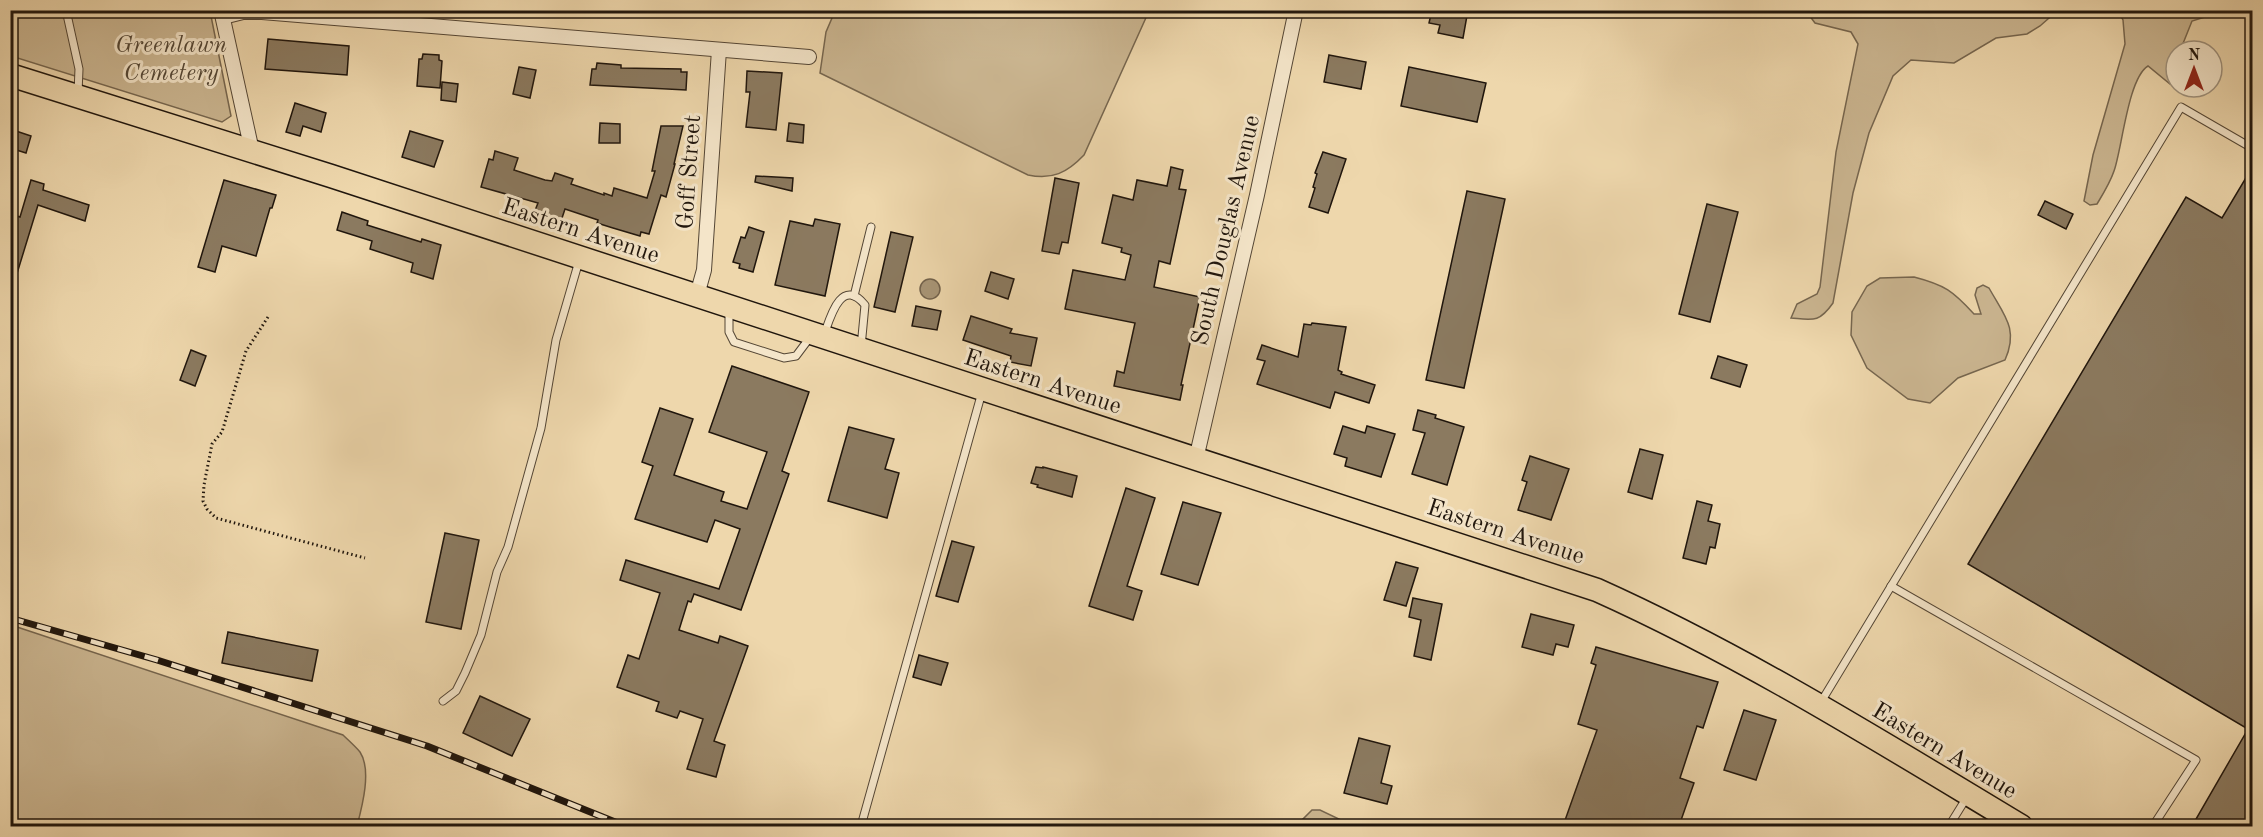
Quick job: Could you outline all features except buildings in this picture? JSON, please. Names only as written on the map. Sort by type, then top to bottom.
[{"type":"main road","name":"Eastern Avenue","points":[[10,75],[697,295],[1597,590],[1695,636],[2021,826]]},
{"type":"street","name":"South Douglas Avenue","points":[[1196,459],[1257,195],[1296,10]]},
{"type":"street","points":[[252,151],[222,14],[262,12],[808,57]]},
{"type":"street","name":"Goff Street","points":[[697,295],[704,270],[719,50]]},
{"type":"lane","points":[[66,10],[79,69],[78,96]]},
{"type":"lane","points":[[1818,706],[2181,107],[2253,148]]},
{"type":"lane","points":[[854,296],[871,227]]},
{"type":"lane","points":[[443,701],[456,692],[481,635],[541,428],[556,340],[580,258]]},
{"type":"lane","points":[[728,306],[729,332],[734,342],[784,358],[796,356],[818,336],[836,303],[843,297],[859,297],[865,305],[861,350]]},
{"type":"lane","points":[[861,826],[983,390]]},
{"type":"lane","points":[[1892,586],[2196,760],[2153,826]]},
{"type":"lane","points":[[1949,826],[1968,795]]},
{"type":"path","points":[[268,317],[246,351],[222,432],[212,444],[203,501],[216,518],[365,558]]},
{"type":"green space","points":[[835,10],[1149,11],[1084,155],[1065,171],[1044,177],[1028,175],[820,73],[826,32]]},
{"type":"green space","name":"Greenlawn Cemetery","points":[[11,11],[210,11],[231,116],[222,122],[11,56]]},
{"type":"green space","points":[[1806,11],[2057,11],[2027,34],[1996,38],[1954,63],[1911,60],[1893,76],[1869,133],[1853,193],[1833,303],[1824,314],[1815,319],[1791,318],[1797,304],[1817,294],[1820,287],[1836,152],[1858,44],[1851,32],[1815,23]]},
{"type":"green space","points":[[2118,11],[2224,11],[2192,21],[2185,39],[2164,39],[2164,79],[2148,66],[2141,73],[2135,84],[2126,115],[2112,175],[2097,204],[2090,205],[2084,201],[2093,155],[2125,44],[2123,20]]},
{"type":"green space","points":[[1914,277],[1948,290],[1974,314],[1981,314],[1975,295],[1977,288],[1983,285],[1989,288],[2008,322],[2010,331],[2011,339],[2005,360],[1958,378],[1930,403],[1908,399],[1867,368],[1851,335],[1852,312],[1867,286],[1880,278]]},
{"type":"green space","points":[[11,625],[343,735],[360,752],[364,760],[365,789],[357,826],[11,826]]},
{"type":"green space","points":[[1312,810],[1320,810],[1341,820],[1343,826],[1299,826]]},
{"type":"shaded area","points":[[930,279],[937,282],[940,289],[937,296],[930,299],[923,296],[920,289],[923,282]]},
{"type":"railway","points":[[10,618],[157,660],[427,746],[625,826]]}]
